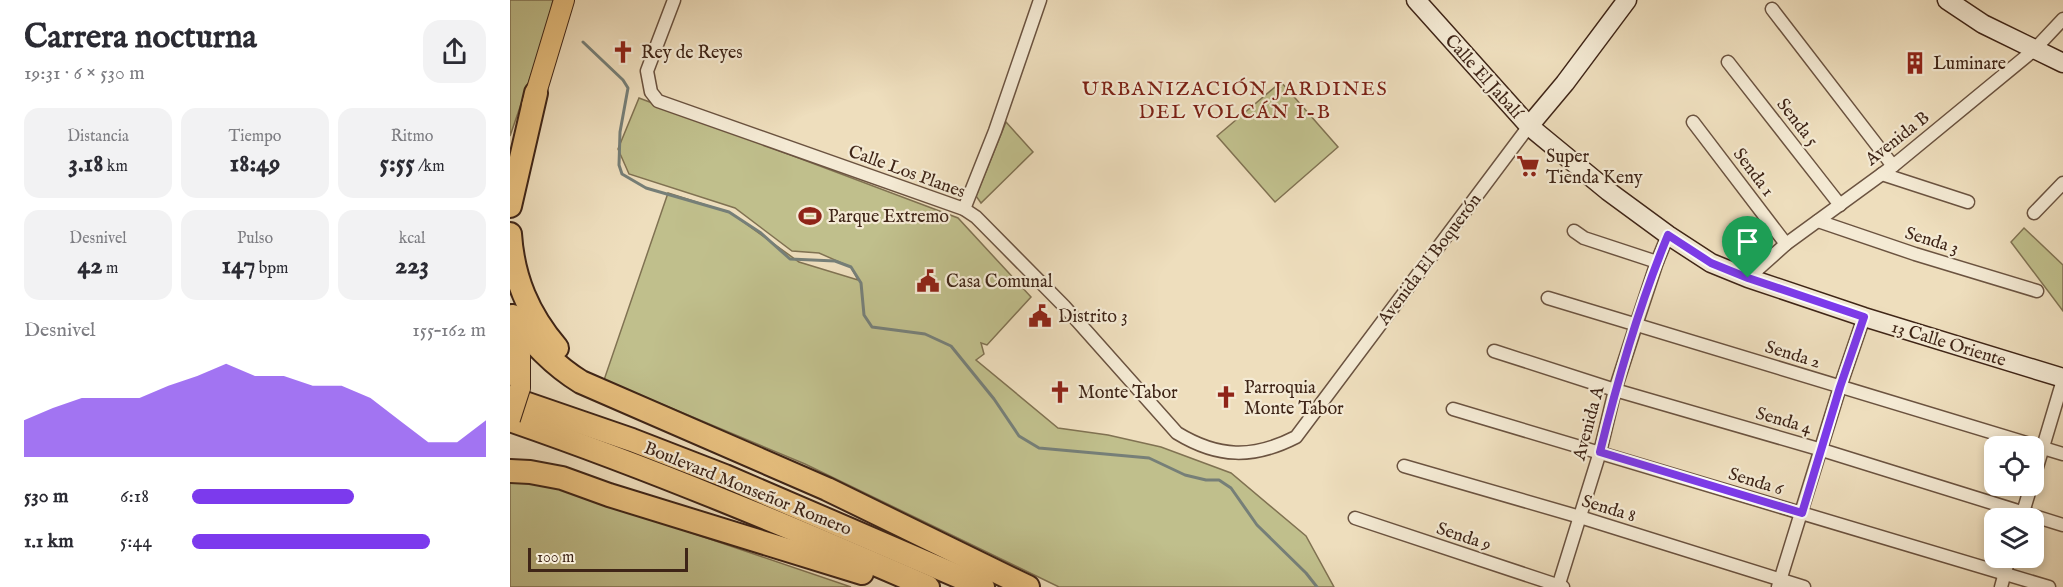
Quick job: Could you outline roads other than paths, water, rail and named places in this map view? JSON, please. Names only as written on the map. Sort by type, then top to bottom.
[{"type":"highway","points":[[510,206],[536,93]]},
{"type":"highway","points":[[510,234],[513,261],[520,289],[528,308],[542,330],[579,370],[632,404]]},
{"type":"highway","points":[[511,314],[534,344],[562,370],[598,390],[827,489],[1028,587]]},
{"type":"highway","name":"Boulevard Monseñor Romero","points":[[515,393],[725,476],[983,587]]},
{"type":"highway","name":"Boulevard Monseñor Romero","points":[[510,420],[646,469],[928,587]]},
{"type":"highway","points":[[510,471],[562,478],[609,495],[855,570],[900,587]]},
{"type":"main road","points":[[510,168],[536,93],[564,0]]},
{"type":"main road","name":"Calle El Jabalí","points":[[1416,0],[1529,126]]},
{"type":"main road","name":"Avenida El Boquerón","points":[[1529,126],[1565,83],[1627,0]]},
{"type":"main road","points":[[1947,0],[1983,24],[2063,63]]},
{"type":"main road","name":"13 Calle Oriente","points":[[1529,126],[1608,191],[1711,263],[1748,278],[1864,317],[2063,379]]},
{"type":"main road","points":[[510,420],[520,355],[511,314]]},
{"type":"street","name":"Calle Los Planes","points":[[674,0],[647,71],[651,92],[658,101],[964,209],[976,217],[1052,293],[1172,428],[1196,445]]},
{"type":"street","points":[[964,209],[998,122],[1040,0]]},
{"type":"street","points":[[1772,9],[1893,166]]},
{"type":"street","name":"Avenida B","points":[[1748,278],[1786,244],[1893,166],[2034,50],[2063,19]]},
{"type":"street","name":"Senda 5","points":[[1728,62],[1840,205]]},
{"type":"street","name":"Senda 1","points":[[1693,122],[1786,244]]},
{"type":"street","name":"Avenida El Boquerón","points":[[1196,445],[1228,453],[1246,453],[1263,451],[1296,437],[1529,126]]},
{"type":"street","points":[[1882,174],[1968,202]]},
{"type":"street","points":[[2034,213],[2063,183]]},
{"type":"street","name":"Senda 3","points":[[1818,221],[1915,254],[2037,291]]},
{"type":"street","points":[[1574,231],[1584,238],[1657,262]]},
{"type":"street","name":"Avenida A","points":[[1560,586],[1600,452],[1615,390],[1668,235]]},
{"type":"street","name":"Senda 2","points":[[1548,298],[2003,436]]},
{"type":"street","points":[[1779,584],[1864,317]]},
{"type":"street","name":"Senda 4","points":[[1494,351],[1615,390],[1822,450],[1998,508]]},
{"type":"street","points":[[2044,445],[2063,379]]},
{"type":"street","name":"Senda 6","points":[[1453,409],[2049,587]]},
{"type":"street","name":"Senda 2","points":[[2044,448],[2063,454]]},
{"type":"street","name":"Senda 8","points":[[1404,466],[1580,517],[1779,584],[1804,587]]},
{"type":"street","name":"Senda 9","points":[[1355,518],[1560,586]]},
{"type":"street","name":"Senda 4","points":[[2044,521],[2063,525]]},
{"type":"street","points":[[2001,587],[2006,568]]},
{"type":"waterway","points":[[583,42],[623,80],[628,88],[620,132],[619,165],[622,174],[646,188],[729,212],[761,233],[790,259],[835,261],[851,267],[861,283],[864,315],[872,327],[925,334],[951,346],[994,399],[1019,436],[1039,448],[1149,458],[1185,475],[1206,480],[1219,480],[1231,488],[1257,525],[1306,573],[1317,587]]},
{"type":"place","name":"Rey de Reyes","points":[[623,52]]},
{"type":"place","name":"Luminare","points":[[1915,63]]},
{"type":"place","name":"Super Tienda Keny","points":[[1528,166]]},
{"type":"place","name":"Parque Extremo","points":[[810,216]]},
{"type":"place","name":"Casa Comunal","points":[[928,281]]},
{"type":"place","name":"Distrito 3","points":[[1040,316]]},
{"type":"place","name":"Monte Tabor","points":[[1060,392]]},
{"type":"place","name":"Parroquia Monte Tabor","points":[[1226,397]]},
{"type":"district","name":"URBANIZACIÓN JARDINES DEL VOLCÁN I-B","points":[[1235,100]]}]
